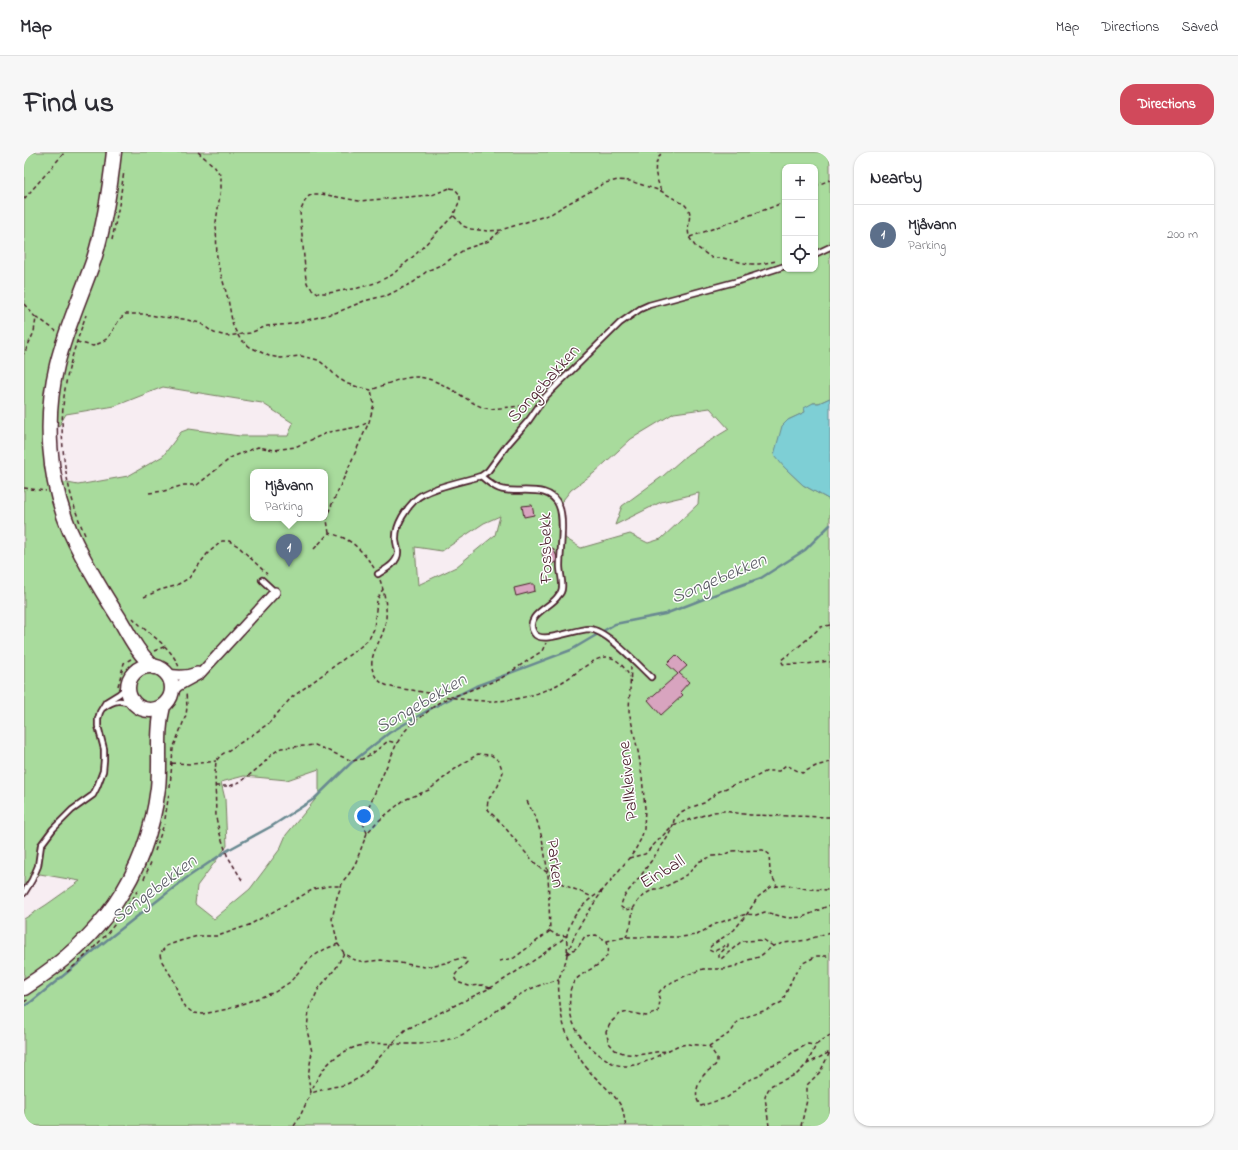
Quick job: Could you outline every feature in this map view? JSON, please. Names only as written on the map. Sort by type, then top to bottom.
[{"type":"main road","points":[[24,988],[59,964],[86,940],[106,916],[131,877],[146,841],[156,804],[159,773],[160,718],[163,706],[171,693],[171,682],[144,657],[130,639],[80,552],[70,530],[58,493],[52,460],[50,414],[57,365],[99,241],[108,203],[114,152]]},
{"type":"main road","points":[[130,639],[134,662],[129,696],[153,724],[159,740]]},
{"type":"main road","points":[[131,680],[145,667],[159,670]]},
{"type":"main road","points":[[139,707],[154,710],[163,706]]},
{"type":"street","points":[[171,693],[178,686],[198,675],[276,593]]},
{"type":"street","points":[[159,670],[176,675],[190,674],[202,670]]},
{"type":"lane","points":[[818,253],[830,247]]},
{"type":"lane","name":"Songebakken","points":[[481,476],[488,471],[508,444],[529,420],[539,405],[620,322],[640,309],[656,303],[742,280],[782,267]]},
{"type":"lane","points":[[378,574],[389,568],[397,558],[398,552],[395,538],[398,524],[416,499],[434,489],[481,476]]},
{"type":"lane","name":"Fossbekk","points":[[481,476],[498,488],[504,490],[547,493],[559,504],[562,525],[560,568],[562,588],[558,597],[535,616],[532,626],[536,635],[539,637],[549,638]]},
{"type":"lane","points":[[262,580],[276,593]]},
{"type":"lane","points":[[549,638],[575,631],[588,629],[595,630],[611,639],[651,677]]},
{"type":"lane","points":[[24,893],[38,866],[41,846],[53,829],[67,814],[93,794],[100,782],[104,766],[104,749],[98,722],[106,702],[119,694],[131,680]]},
{"type":"lane","points":[[102,709],[118,700],[139,707]]},
{"type":"path","points":[[24,199],[65,152]]},
{"type":"path","points":[[198,152],[214,166],[221,176],[221,188],[216,222],[217,260],[228,299],[233,326],[240,339],[250,348],[269,356],[281,358],[301,356],[318,360],[338,378],[353,386],[366,390],[371,390],[405,378],[418,377],[435,381],[462,396],[474,405],[484,408],[490,409],[524,405],[539,405]]},
{"type":"path","points":[[661,191],[654,170],[657,159],[662,152]]},
{"type":"path","points":[[453,216],[463,226],[471,229],[487,232],[501,230],[551,214],[605,183],[618,180],[630,181],[661,191],[685,205],[690,214],[688,229],[689,237],[695,246],[712,258],[723,258],[748,264],[779,261]]},
{"type":"path","points":[[818,185],[830,180]]},
{"type":"path","points":[[450,188],[455,188],[460,195],[460,200],[453,216],[416,254],[392,275],[375,283],[358,288],[328,293],[318,293],[312,290],[308,285],[306,280],[300,212],[303,204],[309,196],[321,194],[359,201],[432,195],[450,188]]},
{"type":"path","points":[[689,237],[782,202]]},
{"type":"path","points":[[24,304],[36,318],[66,337],[76,342],[93,346],[108,338],[118,320],[125,314],[143,314],[189,320],[200,323],[214,333],[220,335],[227,336],[250,333],[268,326],[292,324],[338,312],[364,301],[388,295],[414,282],[427,271],[445,263],[465,249],[489,241],[501,230]]},
{"type":"path","points":[[24,354],[34,332],[36,318]]},
{"type":"path","points":[[328,513],[369,422],[374,404],[371,390]]},
{"type":"path","points":[[149,493],[164,491],[184,485],[196,484],[232,457],[251,449],[258,447],[274,450],[295,447],[329,432],[358,427],[369,422]]},
{"type":"path","points":[[24,488],[58,493]]},
{"type":"path","points":[[327,521],[329,533]]},
{"type":"path","points":[[314,550],[329,533]]},
{"type":"path","points":[[329,533],[340,535],[349,540],[368,559],[378,574],[383,589],[386,617],[382,636],[373,655],[372,664],[378,680],[390,687],[448,698]]},
{"type":"path","points":[[144,597],[160,590],[175,586],[189,578],[207,554],[222,541],[229,541],[238,546],[267,574]]},
{"type":"path","points":[[242,880],[224,849],[216,818],[216,761],[221,755],[269,723],[291,698],[369,639],[374,629],[378,600],[383,589]]},
{"type":"path","points":[[830,625],[821,627],[781,660],[783,664],[791,665],[806,665],[827,661],[830,662]]},
{"type":"path","points":[[367,833],[364,823],[365,815],[397,743],[412,723],[438,703],[448,698],[500,679],[542,651],[549,638]]},
{"type":"path","name":"Pallkleivene","points":[[448,698],[488,702],[511,700],[529,696],[566,680],[596,660],[604,657],[612,658],[619,662],[631,678],[629,711],[639,756],[645,808],[644,829],[641,839],[629,858],[603,890],[577,930],[567,954]]},
{"type":"path","points":[[215,786],[230,786],[242,781],[263,764],[272,754],[281,748],[315,745],[352,761],[362,759],[373,753],[388,741],[397,743]]},
{"type":"path","points":[[490,988],[482,985],[468,986],[457,982],[454,977],[457,971],[468,962],[465,958],[425,967],[381,960],[364,962],[352,959],[344,953],[338,944],[332,919],[337,897],[341,886],[356,862],[367,833],[376,823],[404,800],[430,790],[455,769],[478,754],[491,755],[499,761],[503,772],[498,786],[488,800],[487,808],[490,813],[503,825],[537,865],[564,885],[579,890],[592,897]]},
{"type":"path","points":[[172,763],[192,764],[216,761]]},
{"type":"path","points":[[830,762],[816,766],[802,773],[786,765],[779,771],[767,771],[748,781],[735,784],[718,792],[704,803],[681,812],[674,820],[674,825],[714,812],[724,811],[750,815],[830,817]]},
{"type":"path","name":"Parken","points":[[527,801],[537,821],[542,838],[548,873],[550,931]]},
{"type":"path","name":"Einball","points":[[629,858],[645,854],[674,825]]},
{"type":"path","name":"Einball","points":[[674,825],[663,845],[638,880],[625,894],[621,901],[621,907],[625,910],[633,909],[638,901],[647,893],[678,880],[689,873],[698,862],[712,856],[723,855],[732,850],[763,850],[769,854],[770,872],[777,886]]},
{"type":"path","points":[[773,946],[764,940],[742,941],[721,959],[719,958],[719,954],[728,946],[728,944],[714,952],[709,950],[711,946],[734,930],[758,897],[771,887],[788,885],[808,889],[830,890]]},
{"type":"path","points":[[338,944],[325,948],[312,957],[290,982],[275,992],[228,1009],[203,1014],[193,1013],[182,1004],[173,979],[161,960],[160,954],[166,946],[180,941],[198,936],[218,936],[249,925],[314,889],[329,886],[341,886]]},
{"type":"path","points":[[603,890],[592,897],[576,913],[571,923],[567,936],[567,954],[559,980],[561,1016],[565,1030],[579,1056],[590,1072],[612,1094],[621,1106],[626,1126]]},
{"type":"path","points":[[567,954],[578,948],[585,936],[596,935],[607,941],[626,937],[680,937],[696,935],[713,925],[747,914],[756,915],[765,912],[788,918],[803,917],[830,905]]},
{"type":"path","points":[[626,937],[631,924],[633,909]]},
{"type":"path","points":[[499,961],[514,958],[550,931],[556,935],[567,936]]},
{"type":"path","points":[[667,1051],[638,1055],[626,1054],[616,1050],[609,1043],[606,1032],[612,1022],[620,1014],[628,1012],[646,1016],[658,1012],[660,1001],[658,994],[661,990],[672,982],[692,973],[703,969],[724,970],[759,957],[773,946],[807,940],[830,932]]},
{"type":"path","points":[[311,1092],[345,1085],[361,1077],[406,1030],[490,988],[539,957],[567,936]]},
{"type":"path","points":[[607,941],[608,952],[604,959],[577,977],[571,987],[569,1004],[571,1019],[576,1030],[592,1050],[615,1065],[624,1066],[642,1064],[677,1046],[687,1044],[709,1046],[731,1032],[739,1020],[767,1010],[782,1002],[794,975],[803,963],[817,956],[830,955]]},
{"type":"path","points":[[311,1092],[308,1076],[312,1052],[307,1030],[309,1009],[319,988],[336,968],[344,953]]},
{"type":"path","points":[[294,1126],[301,1115],[318,1076],[328,1064],[338,1056],[360,1045],[376,1043],[416,1044],[456,1037],[480,1024],[510,1000],[533,987],[559,980]]},
{"type":"path","points":[[807,1064],[816,1045],[830,1035]]},
{"type":"path","points":[[709,1046],[717,1058],[717,1063],[704,1076],[697,1088],[696,1098],[701,1106],[728,1097],[746,1081],[759,1076],[769,1066],[780,1062],[793,1052],[808,1044],[816,1045]]},
{"type":"path","points":[[769,1126],[765,1097],[772,1085],[797,1074],[807,1064],[830,1052]]},
{"type":"path","points":[[800,1126],[807,1100],[807,1085],[820,1072],[830,1052]]},
{"type":"green space","points":[[24,152],[830,152],[830,398],[819,403],[813,403],[805,412],[788,420],[782,427],[784,467],[803,485],[830,500],[830,1126],[24,1126],[24,919],[80,881],[40,874],[24,888]],"holes":[[[163,387],[262,403],[293,423],[288,436],[240,436],[189,429],[181,432],[163,456],[128,476],[78,485],[57,481],[57,429],[66,414],[115,406]],[[710,408],[729,429],[688,454],[663,476],[622,506],[615,525],[661,502],[699,493],[698,504],[661,539],[648,543],[630,534],[581,548],[565,538],[559,505],[571,490],[594,473],[631,439],[674,413]],[[500,516],[495,535],[456,567],[418,585],[415,547],[442,551],[484,523]],[[319,769],[319,795],[286,835],[280,849],[250,889],[214,919],[195,904],[197,886],[227,846],[225,799],[221,782],[244,776],[287,780]]]},
{"type":"water","points":[[830,398],[830,500],[803,485],[774,455],[782,426],[788,420],[805,412],[804,408],[813,403],[819,403]]},
{"type":"building","points":[[532,505],[534,515],[524,517],[522,506]]},
{"type":"building","points":[[553,548],[557,557],[556,562],[547,566],[542,553]]},
{"type":"building","points":[[534,584],[535,591],[516,596],[514,588]]},
{"type":"building","points":[[676,655],[687,666],[679,673],[689,682],[680,692],[683,695],[661,715],[648,700],[678,674],[667,664]]},
{"type":"waterway","name":"Songebekken","points":[[24,1006],[185,879],[228,850],[272,826],[314,799],[351,763],[389,733],[432,708],[476,686],[571,650],[615,624],[665,614],[761,578],[805,550],[830,525]]},
{"type":"place","name":"Mjåvann","points":[[289,567]]}]
